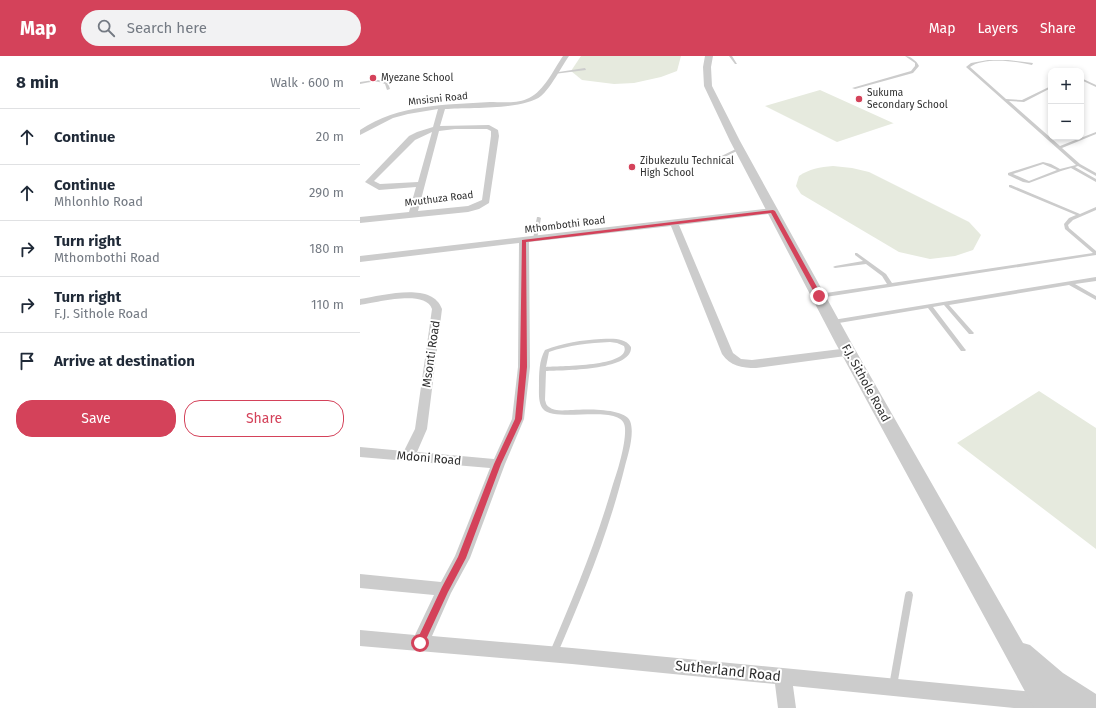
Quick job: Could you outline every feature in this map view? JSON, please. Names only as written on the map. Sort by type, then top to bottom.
[{"type":"street","points":[[554,73],[566,56]]},
{"type":"street","name":"F.J. Sithole Road","points":[[709,56],[707,67],[708,86],[739,148],[849,352],[1045,705]]},
{"type":"street","name":"Mnsisni Road","points":[[360,133],[369,126],[393,116],[415,111],[442,107],[523,102],[533,99],[540,94],[554,73]]},
{"type":"street","points":[[413,214],[442,107]]},
{"type":"street","name":"Mvuthuza Road","points":[[360,220],[476,207],[486,201],[495,136],[494,130],[489,127],[437,129]]},
{"type":"street","points":[[422,184],[379,187],[369,182],[412,138],[421,133],[437,129]]},
{"type":"street","name":"Mthombothi Road","points":[[360,259],[773,211]]},
{"type":"street","points":[[674,223],[728,354],[732,359],[746,364],[756,364],[849,352]]},
{"type":"street","points":[[420,643],[445,589],[462,558],[498,464],[516,426],[519,415],[524,367],[529,240]]},
{"type":"street","name":"Msonti Road","points":[[360,302],[415,296],[425,297],[433,302],[437,309],[421,429],[409,456]]},
{"type":"street","name":"Mdoni Road","points":[[360,452],[498,464]]},
{"type":"street","points":[[360,581],[445,589]]},
{"type":"street","name":"Sutherland Road","points":[[360,638],[553,654],[893,688],[1045,705],[1096,707]]},
{"type":"street","points":[[1011,643],[1051,679],[1075,696],[1096,707]]},
{"type":"street","points":[[783,677],[787,708]]},
{"type":"lane","points":[[730,56],[736,63]]},
{"type":"lane","points":[[854,88],[912,72],[917,66],[916,63],[906,56]]},
{"type":"lane","points":[[1032,64],[1020,61],[999,61],[969,65],[968,68],[1079,165],[1096,175]]},
{"type":"lane","points":[[554,73],[584,69]]},
{"type":"lane","points":[[1084,80],[1096,86]]},
{"type":"lane","points":[[360,83],[384,81],[387,84],[388,89]]},
{"type":"lane","points":[[1005,100],[1023,101],[1048,88]]},
{"type":"lane","points":[[1060,147],[1096,133]]},
{"type":"lane","points":[[707,164],[739,148]]},
{"type":"lane","points":[[1060,170],[1042,163],[1009,174],[1029,182],[1060,170],[1079,165]]},
{"type":"lane","points":[[1071,167],[1096,181]]},
{"type":"lane","points":[[1010,186],[1080,215]]},
{"type":"lane","points":[[1096,208],[1080,215],[1066,224],[1067,229],[1096,254]]},
{"type":"lane","points":[[529,240],[539,218]]},
{"type":"lane","points":[[857,254],[884,275],[890,285]]},
{"type":"lane","points":[[819,296],[1096,254]]},
{"type":"lane","points":[[834,268],[867,262]]},
{"type":"lane","points":[[833,322],[1096,279]]},
{"type":"lane","points":[[1069,283],[1096,298]]},
{"type":"lane","points":[[946,304],[971,333]]},
{"type":"lane","points":[[929,306],[963,350]]},
{"type":"lane","points":[[543,369],[608,363],[619,360],[625,356],[629,348],[628,345],[623,342],[607,340],[564,345],[553,348],[545,353],[543,369],[543,404],[549,410],[611,413],[627,419],[630,425],[627,447],[600,539],[553,654]]},
{"type":"lane","points":[[893,688],[909,595]]},
{"type":"shaded area","points":[[581,56],[681,56],[677,71],[661,77],[634,83],[614,84],[582,80],[571,71]]},
{"type":"shaded area","points":[[820,90],[894,123],[837,142],[765,106]]},
{"type":"shaded area","points":[[833,166],[869,172],[969,222],[981,235],[973,250],[955,256],[930,259],[899,252],[801,194],[796,186],[799,176],[815,169]]},
{"type":"shaded area","points":[[1039,391],[1096,428],[1096,549],[957,443]]},
{"type":"place","name":"Myezane School","points":[[373,78]]},
{"type":"place","name":"Sukuma Secondary School","points":[[859,99]]},
{"type":"place","name":"Zibukezulu Technical High School","points":[[632,167]]},
{"type":"route","points":[[420,643],[445,589],[462,558],[498,464],[518,419],[524,367],[524,241],[773,211],[819,296]]}]
